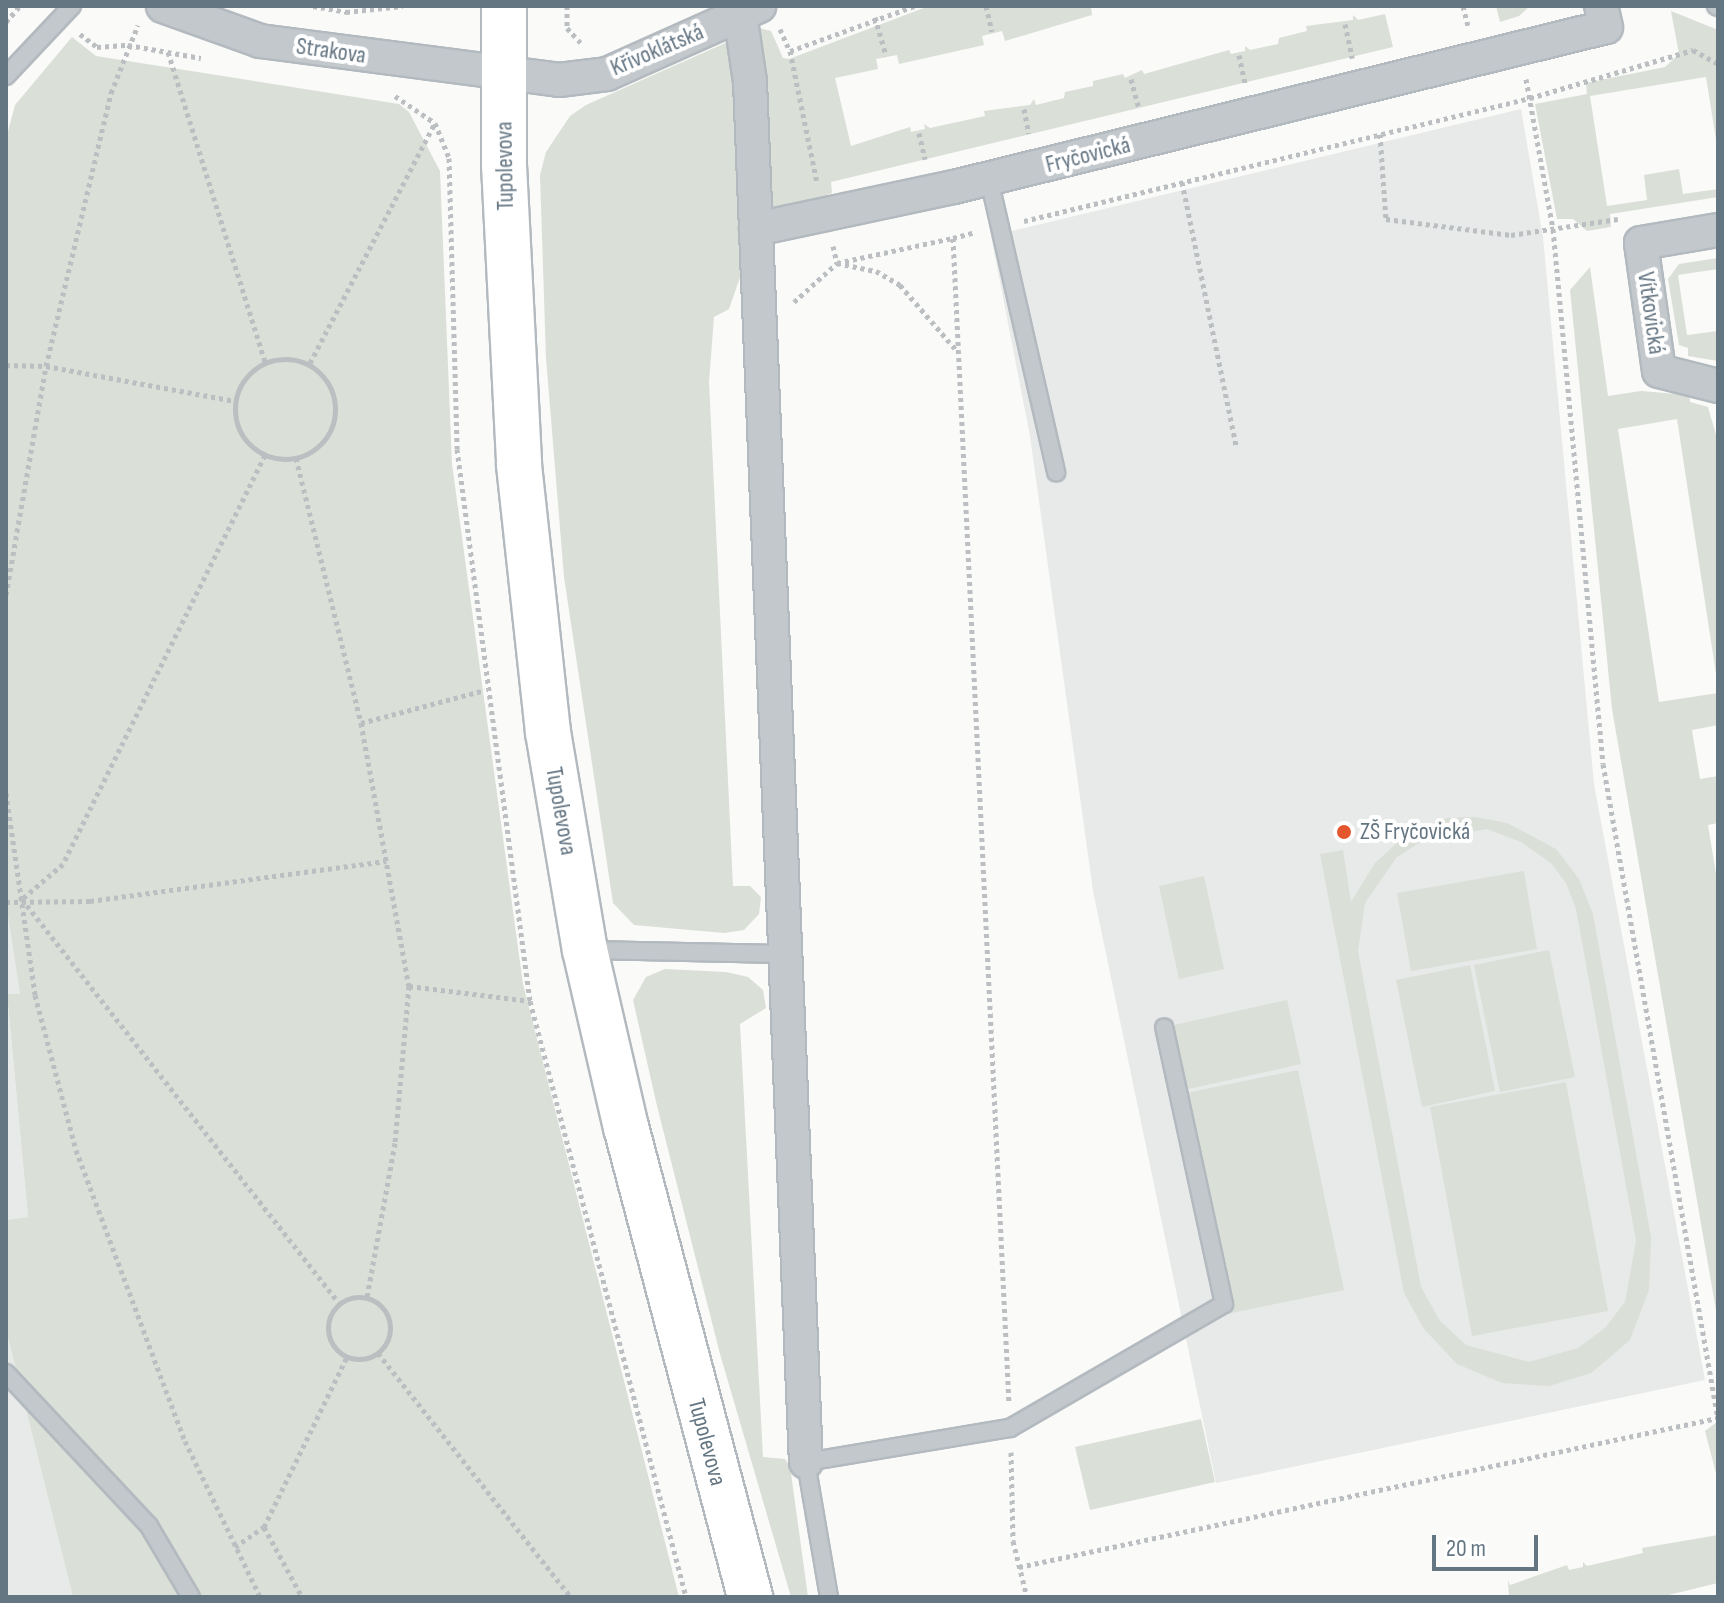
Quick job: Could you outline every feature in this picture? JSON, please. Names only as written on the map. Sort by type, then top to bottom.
[{"type":"main road","name":"Tupolevova","points":[[504,6],[509,312],[529,584],[585,950],[668,1301],[750,1597]]},
{"type":"street","name":"Fryčovická","points":[[756,229],[989,179],[1606,27],[1601,6]]},
{"type":"street","name":"Strakova","points":[[152,12],[260,41],[504,76]]},
{"type":"street","name":"Křivoklátská","points":[[504,76],[559,80],[607,74],[758,12]]},
{"type":"street","points":[[758,12],[750,82],[806,1462]]},
{"type":"street","points":[[1634,230],[1718,230]]},
{"type":"street","name":"Vítkovická","points":[[1634,230],[1659,371],[1718,386]]},
{"type":"lane","points":[[6,76],[72,6]]},
{"type":"lane","points":[[989,179],[1056,472]]},
{"type":"lane","points":[[585,950],[785,954]]},
{"type":"lane","points":[[829,1597],[806,1462],[1010,1428],[1224,1304],[1164,1027]]},
{"type":"lane","points":[[6,1373],[149,1526],[191,1597]]},
{"type":"path","points":[[6,22],[20,6]]},
{"type":"path","points":[[313,6],[346,12],[403,6]]},
{"type":"path","points":[[790,51],[875,17],[914,6]]},
{"type":"path","points":[[986,6],[992,31]]},
{"type":"path","points":[[1463,6],[1470,35]]},
{"type":"path","points":[[6,595],[46,366],[111,93],[128,45],[152,12]]},
{"type":"path","points":[[758,12],[790,51],[818,188],[834,185]]},
{"type":"path","points":[[875,17],[886,55]]},
{"type":"path","points":[[1345,24],[1353,63]]},
{"type":"path","points":[[128,45],[215,61]]},
{"type":"path","points":[[1019,1567],[1717,1419],[1603,764],[1553,229],[1521,48]]},
{"type":"path","points":[[791,304],[837,263],[953,238],[1530,98],[1693,50],[1718,64]]},
{"type":"path","points":[[168,52],[265,362]]},
{"type":"path","points":[[1239,55],[1246,88]]},
{"type":"path","points":[[1337,66],[1367,59]]},
{"type":"path","points":[[1131,79],[1140,113]]},
{"type":"path","points":[[1231,91],[1261,84]]},
{"type":"path","points":[[387,95],[403,98],[435,123],[449,158],[457,449],[485,690],[530,1001],[686,1597]]},
{"type":"path","points":[[1024,109],[1030,139]]},
{"type":"path","points":[[1126,116],[1155,109]]},
{"type":"path","points":[[310,363],[435,123]]},
{"type":"path","points":[[919,133],[926,163]]},
{"type":"path","points":[[1380,134],[1386,219],[1511,235],[1553,229],[1634,230]]},
{"type":"path","points":[[1015,142],[1043,135]]},
{"type":"path","points":[[911,167],[941,160]]},
{"type":"path","points":[[1182,182],[1236,446]]},
{"type":"path","points":[[953,238],[1010,1428],[1019,1567],[1027,1597]]},
{"type":"path","points":[[837,263],[876,271],[900,285],[959,353]]},
{"type":"path","points":[[265,362],[310,363],[330,386],[334,418],[317,448],[296,458],[265,455],[247,442],[237,424],[235,401],[242,383],[265,362]]},
{"type":"path","points":[[6,365],[46,366],[235,401]]},
{"type":"path","points":[[22,899],[63,864],[265,455]]},
{"type":"path","points":[[296,458],[361,723],[409,986],[395,1143],[367,1297]]},
{"type":"path","points":[[361,723],[485,690]]},
{"type":"path","points":[[6,793],[35,995],[76,1150],[185,1441],[260,1597]]},
{"type":"path","points":[[6,902],[22,899],[90,901],[386,861]]},
{"type":"path","points":[[22,899],[339,1303]]},
{"type":"path","points":[[409,986],[530,1001]]},
{"type":"path","points":[[339,1303],[367,1297]]},
{"type":"path","points":[[347,1357],[378,1353],[389,1337],[389,1319],[367,1297]]},
{"type":"path","points":[[339,1303],[328,1332],[347,1357]]},
{"type":"path","points":[[378,1353],[571,1597]]},
{"type":"path","points":[[235,1547],[264,1527],[347,1357]]},
{"type":"path","points":[[264,1527],[302,1597]]},
{"type":"shaded area","points":[[929,6],[1091,6],[1092,15],[1005,41],[1002,31],[982,36],[984,45],[899,64],[897,55],[876,59],[878,69],[835,78],[851,146],[910,127],[911,132],[925,129],[924,124],[930,128],[985,116],[984,111],[1030,105],[1034,99],[1036,105],[1064,98],[1065,92],[1093,86],[1093,81],[1123,74],[1125,78],[1142,70],[1144,74],[1229,50],[1231,54],[1245,51],[1245,46],[1250,50],[1278,44],[1279,38],[1307,31],[1306,26],[1353,20],[1353,15],[1358,20],[1385,14],[1393,47],[831,182],[832,193],[808,203],[751,246],[729,309],[714,317],[709,382],[733,886],[750,886],[761,897],[759,914],[744,930],[724,933],[634,925],[613,903],[564,577],[546,358],[540,175],[546,152],[570,116],[586,105],[759,28],[771,31],[783,58],[789,59]]},
{"type":"shaded area","points":[[1496,6],[1530,6],[1519,16],[1500,22]]},
{"type":"shaded area","points":[[1671,11],[1718,30],[1718,152],[1706,77],[1590,96],[1607,206],[1647,200],[1644,175],[1679,169],[1683,194],[1718,189],[1718,197],[1610,214],[1611,227],[1587,231],[1573,219],[1557,219],[1535,104],[1587,94],[1586,83],[1665,67],[1679,54]]},
{"type":"shaded area","points":[[72,37],[96,56],[399,104],[409,112],[440,171],[452,464],[523,984],[679,1597],[73,1597],[6,1330],[6,1220],[28,1217],[7,994],[20,994],[6,904],[6,139],[15,105]]},
{"type":"shaded area","name":"ZŠ Fryčovická","points":[[1521,109],[1543,237],[1594,784],[1705,1380],[1216,1483],[1093,891],[1030,436],[991,236]]},
{"type":"shaded area","points":[[1718,258],[1718,269],[1678,275],[1687,335],[1718,331],[1718,361],[1688,356],[1688,348],[1679,345],[1668,279],[1679,264]]},
{"type":"shaded area","points":[[1590,267],[1608,396],[1641,391],[1689,395],[1690,402],[1708,407],[1718,442],[1718,687],[1677,419],[1618,429],[1659,702],[1718,693],[1718,725],[1692,730],[1700,779],[1718,776],[1718,823],[1708,825],[1718,886],[1718,1322],[1612,709],[1570,290]]},
{"type":"shaded area","points":[[1475,817],[1507,823],[1556,849],[1579,879],[1593,914],[1651,1237],[1649,1290],[1630,1340],[1591,1373],[1549,1386],[1502,1383],[1457,1364],[1424,1329],[1404,1293],[1320,854],[1343,850],[1351,902],[1375,863],[1410,831],[1447,818]],"holes":[[[1487,829],[1521,842],[1551,863],[1566,883],[1576,909],[1636,1241],[1625,1302],[1605,1328],[1578,1348],[1529,1362],[1466,1345],[1440,1321],[1421,1287],[1358,951],[1365,903],[1396,858],[1423,840]]]},
{"type":"shaded area","points":[[1524,871],[1537,949],[1411,971],[1397,893]]},
{"type":"shaded area","points":[[1204,876],[1224,969],[1179,979],[1159,886]]},
{"type":"shaded area","points":[[6,904],[20,994],[7,995],[28,1217],[6,1220]]},
{"type":"shaded area","points":[[1549,950],[1575,1077],[1500,1092],[1474,965]]},
{"type":"shaded area","points":[[1470,965],[1495,1091],[1422,1107],[1396,980]]},
{"type":"shaded area","points":[[665,969],[726,972],[748,977],[763,990],[766,1008],[740,1024],[763,1457],[785,1459],[790,1466],[808,1597],[791,1597],[720,1354],[657,1106],[633,1000],[646,977]]},
{"type":"shaded area","points":[[1287,1000],[1301,1064],[1184,1090],[1170,1026]]},
{"type":"shaded area","points":[[1298,1070],[1344,1290],[1231,1313],[1186,1093]]},
{"type":"shaded area","points":[[1566,1082],[1608,1311],[1472,1336],[1430,1107]]},
{"type":"shaded area","points":[[6,1330],[73,1597],[6,1597]]},
{"type":"shaded area","points":[[1201,1419],[1215,1482],[1090,1510],[1075,1447]]},
{"type":"shaded area","points":[[1718,1421],[1718,1481],[1705,1431]]},
{"type":"shaded area","points":[[1718,1535],[1718,1583],[1660,1597],[1509,1597],[1508,1580],[1510,1585],[1567,1565],[1569,1570],[1583,1567],[1583,1562],[1587,1566],[1643,1553],[1642,1548]]},
{"type":"place","name":"ZŠ Fryčovická","points":[[1344,832]]}]
